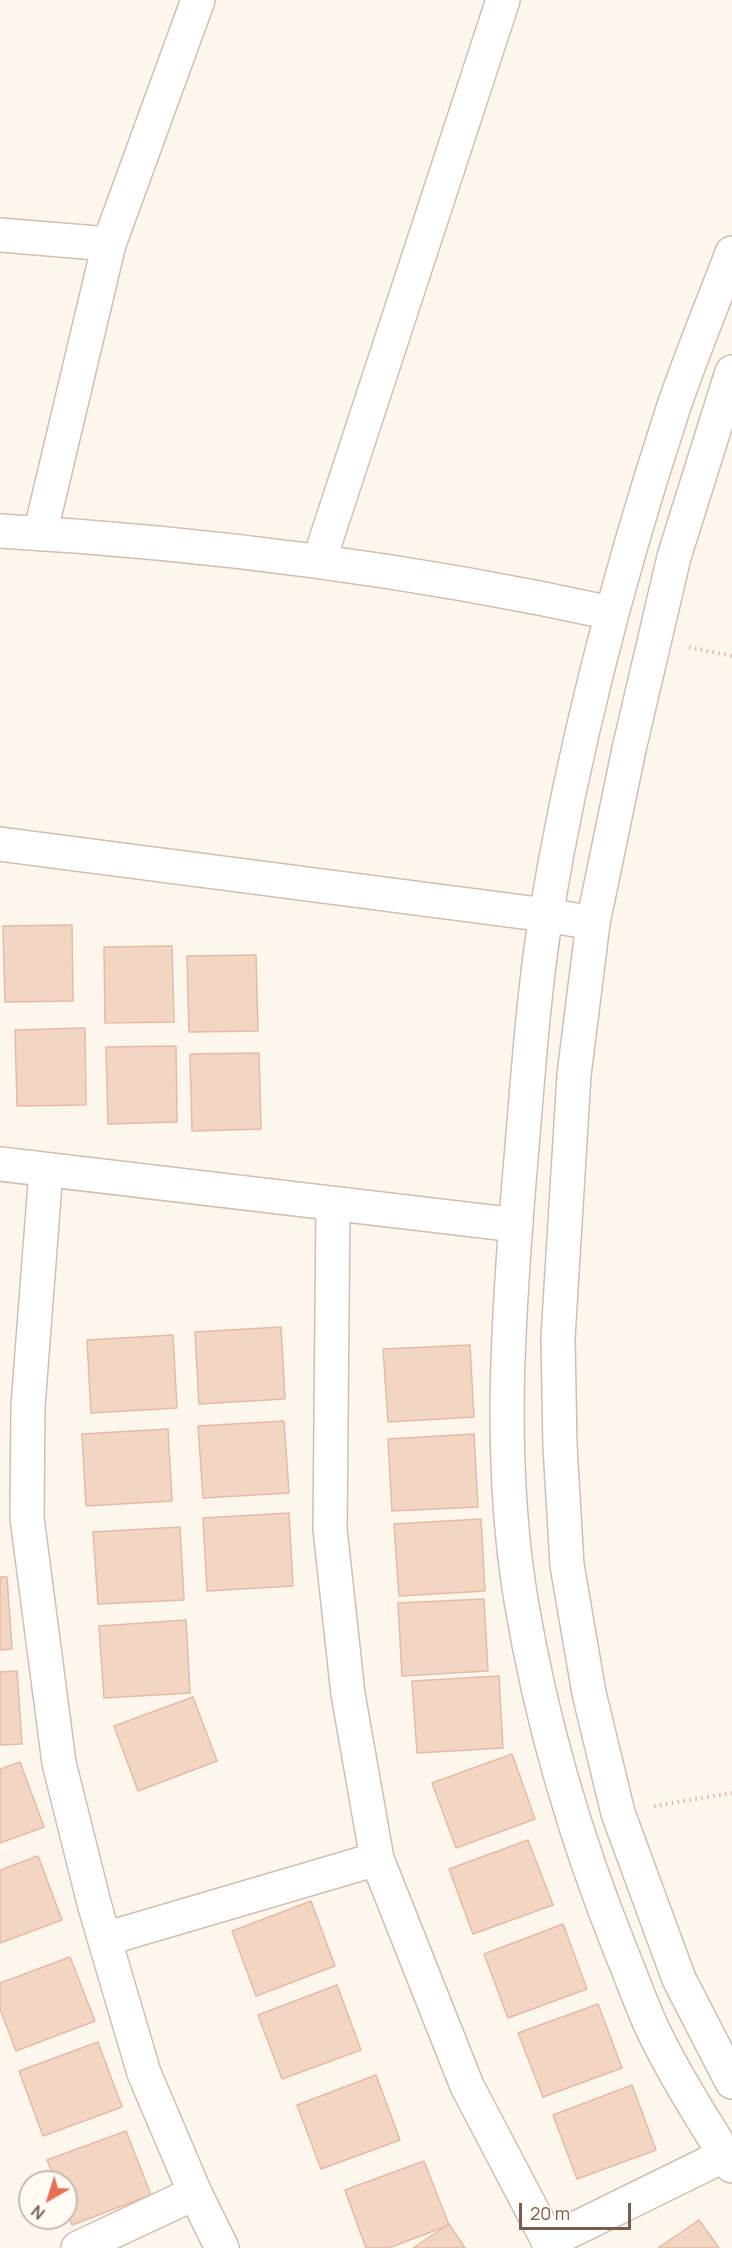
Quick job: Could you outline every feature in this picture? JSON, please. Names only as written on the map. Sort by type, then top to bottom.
[{"type":"street","points":[[40,534],[109,244],[198,0]]},
{"type":"street","points":[[320,561],[503,0]]},
{"type":"street","points":[[0,235],[109,244]]},
{"type":"street","points":[[333,1204],[330,1529],[348,1694],[377,1859],[467,2086],[550,2245],[728,2160],[700,2115],[652,2028],[607,1915],[573,1818],[542,1708],[520,1598],[507,1480],[507,1373],[516,1225],[534,1016],[546,915],[611,613],[673,409],[732,254]]},
{"type":"street","points":[[732,372],[674,557],[629,749],[593,923],[574,1075],[558,1338],[560,1446],[567,1565],[589,1693],[618,1813],[680,1979],[732,2082]]},
{"type":"street","points":[[0,531],[320,561],[496,588],[611,613]]},
{"type":"street","points":[[0,844],[593,923]]},
{"type":"street","points":[[0,1164],[516,1225]]},
{"type":"street","points":[[46,1170],[28,1406],[27,1518],[59,1763],[105,1940],[144,2073],[195,2193],[222,2248]]},
{"type":"street","points":[[105,1940],[377,1859]]},
{"type":"street","points":[[78,2248],[195,2193]]},
{"type":"path","points":[[655,640],[732,656]]},
{"type":"path","points":[[618,1813],[732,1793]]},
{"type":"building","points":[[72,925],[73,1001],[5,1002],[3,926]]},
{"type":"building","points":[[172,946],[174,1022],[105,1023],[104,947]]},
{"type":"building","points":[[256,955],[258,1031],[189,1032],[187,956]]},
{"type":"building","points":[[85,1028],[86,1105],[17,1106],[15,1030]]},
{"type":"building","points":[[176,1046],[177,1122],[108,1124],[106,1047]]},
{"type":"building","points":[[259,1053],[261,1129],[192,1131],[190,1054]]},
{"type":"building","points":[[281,1327],[285,1399],[199,1404],[195,1332]]},
{"type":"building","points":[[173,1335],[177,1408],[91,1413],[87,1340]]},
{"type":"building","points":[[470,1345],[474,1417],[388,1422],[383,1349]]},
{"type":"building","points":[[284,1421],[289,1493],[203,1498],[198,1426]]},
{"type":"building","points":[[168,1429],[172,1501],[86,1506],[82,1434]]},
{"type":"building","points":[[474,1434],[478,1507],[392,1511],[388,1439]]},
{"type":"building","points":[[289,1513],[293,1586],[207,1591],[203,1518]]},
{"type":"building","points":[[481,1519],[485,1591],[399,1596],[394,1524]]},
{"type":"building","points":[[180,1527],[184,1600],[98,1604],[93,1532]]},
{"type":"building","points":[[0,1577],[7,1577],[12,1649],[0,1650]]},
{"type":"building","points":[[484,1599],[488,1671],[402,1676],[398,1603]]},
{"type":"building","points":[[186,1620],[190,1693],[104,1698],[99,1626]]},
{"type":"building","points":[[17,1671],[22,1744],[0,1745],[0,1672]]},
{"type":"building","points":[[499,1676],[503,1748],[417,1753],[412,1681]]},
{"type":"building","points":[[193,1697],[217,1761],[138,1791],[114,1726]]},
{"type":"building","points":[[512,1754],[535,1819],[456,1848],[432,1783]]},
{"type":"building","points":[[20,1762],[44,1827],[0,1843],[0,1769]]},
{"type":"building","points":[[528,1840],[553,1905],[473,1934],[449,1869]]},
{"type":"building","points":[[38,1856],[62,1920],[0,1943],[0,1870]]},
{"type":"building","points":[[311,1901],[335,1966],[256,1996],[232,1931]]},
{"type":"building","points":[[563,1924],[587,1989],[508,2018],[484,1954]]},
{"type":"building","points":[[70,1957],[95,2021],[16,2051],[0,2009],[0,1983]]},
{"type":"building","points":[[337,1985],[361,2050],[282,2079],[258,2015]]},
{"type":"building","points":[[598,2004],[622,2068],[543,2097],[518,2033]]},
{"type":"building","points":[[98,2042],[122,2107],[43,2136],[19,2071]]},
{"type":"building","points":[[376,2075],[400,2140],[321,2169],[297,2105]]},
{"type":"building","points":[[632,2085],[656,2150],[577,2179],[553,2115]]},
{"type":"building","points":[[126,2131],[151,2195],[78,2223],[78,2170],[51,2170],[47,2160]]},
{"type":"building","points":[[424,2161],[449,2225],[389,2248],[366,2248],[345,2190]]},
{"type":"building","points":[[699,2220],[719,2248],[658,2248]]},
{"type":"building","points":[[449,2224],[465,2248],[413,2248]]}]
